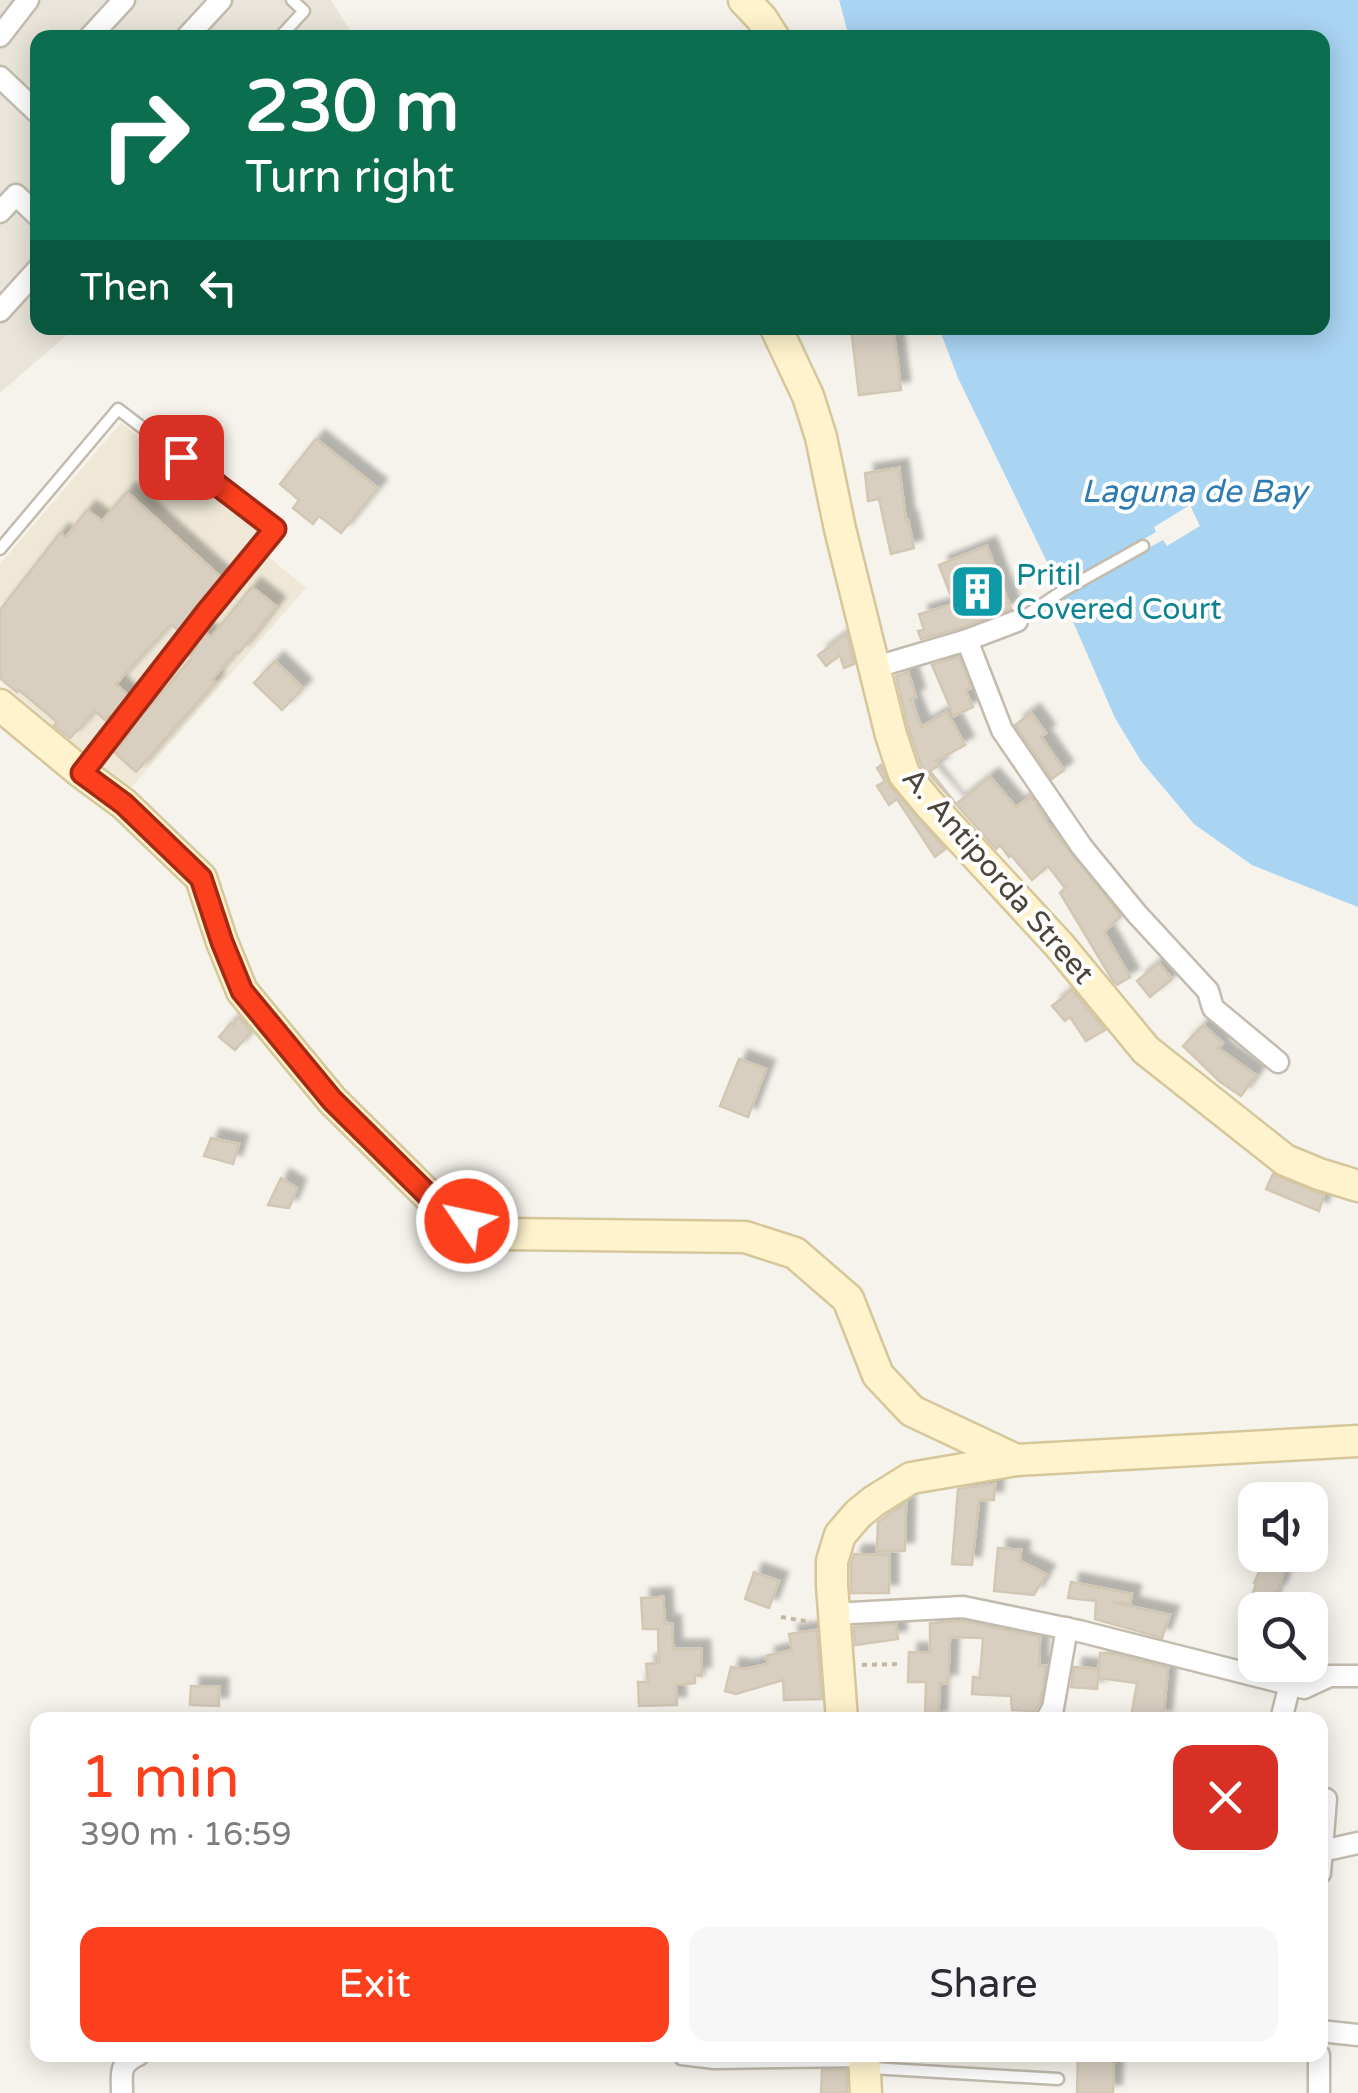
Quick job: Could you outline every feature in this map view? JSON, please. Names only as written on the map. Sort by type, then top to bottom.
[{"type":"street","points":[[0,36],[28,0]]},
{"type":"street","points":[[97,30],[124,0]]},
{"type":"street","points":[[193,30],[220,0]]},
{"type":"street","points":[[744,0],[769,30]]},
{"type":"street","points":[[0,77],[30,101]]},
{"type":"street","points":[[0,212],[16,195],[30,208]]},
{"type":"street","points":[[0,312],[30,278]]},
{"type":"street","name":"A. Antiporda Street","points":[[779,335],[808,396],[822,438],[834,508],[894,748],[904,774],[1060,946],[1146,1050],[1285,1160],[1358,1186]]},
{"type":"street","points":[[876,667],[1017,621]]},
{"type":"street","points":[[967,640],[1002,730],[1098,868],[1208,991],[1214,1008],[1278,1062]]},
{"type":"street","points":[[0,704],[124,804],[201,878],[242,991],[332,1100],[437,1204],[467,1221],[506,1234],[745,1237],[795,1254],[848,1299],[878,1375],[912,1411],[1016,1460]]},
{"type":"street","points":[[841,1712],[832,1561],[840,1536],[858,1514],[911,1478],[1016,1460],[1358,1441]]},
{"type":"street","points":[[834,1620],[963,1607],[1066,1628],[1304,1688],[1330,1676],[1358,1676]]},
{"type":"street","points":[[1051,1712],[1066,1628]]},
{"type":"street","points":[[1283,1712],[1290,1684]]},
{"type":"street","points":[[1328,1850],[1358,1844]]},
{"type":"street","points":[[1328,2031],[1358,2035]]},
{"type":"street","points":[[122,2093],[126,2062]]},
{"type":"street","points":[[1319,2062],[1319,2093]]},
{"type":"lane","points":[[286,30],[304,10],[292,0]]},
{"type":"lane","points":[[0,549],[118,409],[275,529],[82,773]]},
{"type":"lane","points":[[1017,621],[1143,546]]},
{"type":"lane","points":[[706,2062],[1058,2080]]},
{"type":"path","points":[[781,1618],[834,1620]]},
{"type":"path","points":[[838,1665],[901,1664]]},
{"type":"shaded area","points":[[0,0],[331,0],[350,30],[30,30],[30,335],[67,335],[0,393]]},
{"type":"shaded area","points":[[121,423],[263,533],[256,546],[306,588],[129,790],[0,681],[0,564]]},
{"type":"water","name":"Laguna de Bay","points":[[839,0],[1358,0],[1358,907],[1252,865],[1194,824],[1141,761],[1115,718],[942,335],[1330,335],[1330,30],[847,30]]},
{"type":"pier","points":[[1190,505],[1200,526],[1167,546],[1163,540],[1058,598],[1055,591],[1156,532],[1154,527]]},
{"type":"building","points":[[852,335],[894,335],[901,390],[859,395]]},
{"type":"building","points":[[316,439],[378,488],[341,533],[319,516],[313,524],[293,508],[299,500],[280,484]]},
{"type":"building","points":[[899,468],[914,548],[891,554],[879,499],[868,501],[865,473]]},
{"type":"building","points":[[127,492],[223,579],[180,632],[171,624],[116,684],[130,697],[113,718],[110,715],[105,720],[95,711],[70,738],[54,726],[57,722],[0,678],[0,610],[60,533],[66,537],[87,510],[102,521]]},
{"type":"building","name":"Pritil Covered Court","points":[[987,546],[1011,609],[921,639],[918,631],[924,630],[919,614],[954,604],[939,565]]},
{"type":"building","points":[[252,587],[276,606],[136,772],[114,752],[131,733],[127,730],[192,658],[198,646],[194,643],[203,631],[211,637]]},
{"type":"building","points":[[847,634],[854,664],[844,668],[840,655],[826,666],[818,655]]},
{"type":"building","points":[[959,657],[971,688],[965,690],[973,707],[954,716],[932,665]]},
{"type":"building","points":[[275,661],[303,688],[282,710],[254,683]]},
{"type":"building","points":[[908,672],[916,697],[910,699],[921,727],[947,712],[965,745],[936,761],[940,765],[930,771],[956,804],[990,777],[1016,807],[1031,796],[1044,819],[1121,916],[1104,932],[1130,977],[1117,985],[1113,981],[1060,893],[1065,888],[1048,866],[1032,880],[1000,845],[996,849],[921,765],[896,676]]},
{"type":"building","points":[[1031,713],[1046,733],[1041,737],[1064,770],[1052,779],[1015,725]]},
{"type":"building","points":[[881,765],[890,786],[945,849],[935,857],[897,799],[889,805],[877,786],[885,781],[877,768]]},
{"type":"building","points":[[1159,963],[1172,979],[1150,997],[1137,981]]},
{"type":"building","points":[[1072,990],[1105,1030],[1086,1041],[1070,1017],[1065,1021],[1052,1006]]},
{"type":"building","points":[[239,1017],[251,1032],[235,1050],[219,1037]]},
{"type":"building","points":[[1203,1025],[1223,1043],[1218,1048],[1256,1075],[1241,1096],[1219,1081],[1183,1046]]},
{"type":"building","points":[[739,1059],[766,1069],[748,1117],[720,1106]]},
{"type":"building","points":[[211,1138],[239,1144],[233,1164],[204,1156]]},
{"type":"building","points":[[1273,1174],[1324,1195],[1319,1211],[1266,1189]]},
{"type":"building","points":[[281,1178],[297,1188],[289,1208],[268,1205]]},
{"type":"building","points":[[995,1484],[994,1500],[979,1500],[972,1565],[952,1564],[958,1489]]},
{"type":"building","points":[[906,1503],[905,1551],[877,1551],[878,1522]]},
{"type":"building","points":[[998,1548],[1021,1550],[1020,1561],[1046,1574],[1034,1595],[994,1591]]},
{"type":"building","points":[[854,1554],[889,1555],[889,1593],[851,1593]]},
{"type":"building","points":[[754,1572],[779,1581],[769,1608],[745,1599]]},
{"type":"building","points":[[1259,1572],[1284,1572],[1277,1592],[1253,1592]]},
{"type":"building","points":[[1071,1582],[1132,1594],[1130,1604],[1111,1602],[1170,1615],[1162,1638],[1095,1619],[1096,1601],[1068,1598]]},
{"type":"building","points":[[663,1597],[665,1624],[672,1624],[673,1649],[701,1649],[702,1676],[695,1675],[695,1683],[676,1685],[677,1705],[639,1706],[638,1682],[648,1682],[646,1664],[659,1663],[658,1629],[643,1629],[641,1598]]},
{"type":"building","points":[[962,1621],[1040,1637],[1039,1666],[1046,1666],[1035,1711],[1012,1710],[1011,1696],[972,1694],[973,1677],[980,1678],[983,1638],[950,1637],[948,1683],[940,1683],[938,1712],[925,1712],[926,1682],[908,1682],[909,1652],[930,1653],[930,1623]]},
{"type":"building","points":[[896,1624],[898,1639],[855,1645],[854,1627]]},
{"type":"building","points":[[817,1630],[822,1699],[784,1700],[783,1680],[736,1694],[725,1691],[731,1667],[745,1669],[768,1664],[766,1656],[792,1650],[789,1634]]},
{"type":"building","points":[[1100,1653],[1168,1668],[1164,1712],[1132,1712],[1137,1683],[1098,1678]]},
{"type":"building","points":[[1074,1667],[1099,1669],[1097,1689],[1071,1687]]},
{"type":"building","points":[[191,1686],[219,1687],[219,1706],[190,1705]]},
{"type":"building","points":[[1078,2062],[1114,2062],[1113,2093],[1077,2093]]},
{"type":"building","points":[[822,2070],[846,2070],[847,2093],[821,2093]]},
{"type":"place","name":"Pritil Covered Court","points":[[977,592]]},
{"type":"route","points":[[181,457],[275,529],[82,773],[124,804],[201,878],[242,991],[332,1100],[437,1204],[467,1221]]}]
